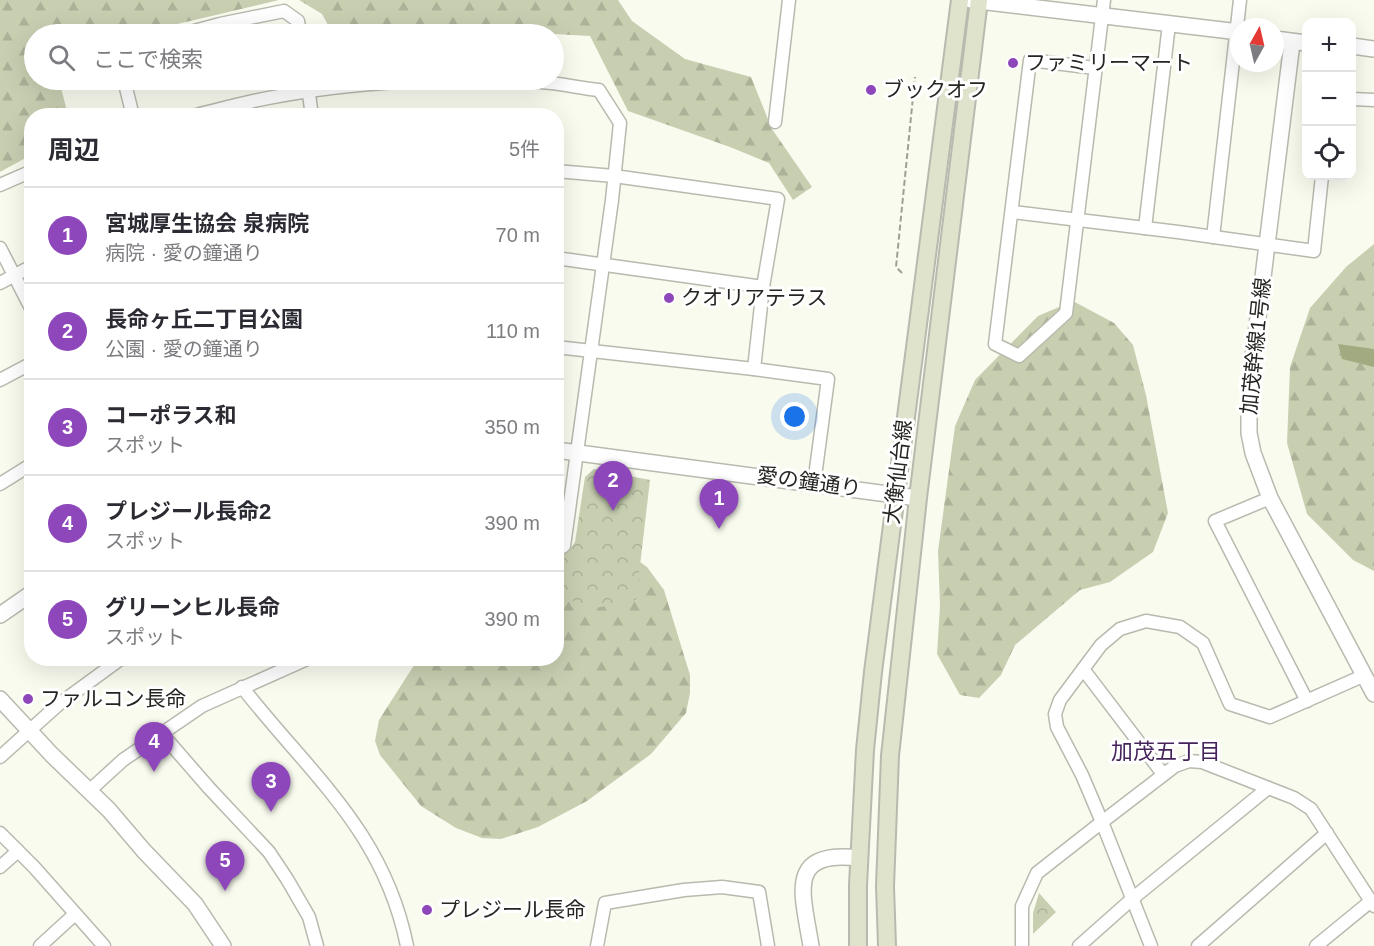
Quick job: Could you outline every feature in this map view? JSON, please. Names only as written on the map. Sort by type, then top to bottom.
[{"type":"main road","name":"大衡仙台線","points":[[858,946],[859,858],[865,750],[895,494],[960,0]]},
{"type":"main road","name":"大衡仙台線","points":[[887,946],[885,885],[890,756],[976,0]]},
{"type":"street","points":[[775,122],[789,0]]},
{"type":"street","points":[[976,0],[1230,31]]},
{"type":"street","points":[[1095,68],[1030,60],[995,344],[1019,356],[1066,313],[1104,0]]},
{"type":"street","points":[[1239,18],[1240,0]]},
{"type":"street","points":[[220,24],[284,11],[298,21],[298,24]]},
{"type":"street","points":[[1145,228],[1169,24]]},
{"type":"street","points":[[1284,40],[1299,43]]},
{"type":"street","name":"加茂幹線1号線","points":[[1299,43],[1267,246],[1249,390],[1249,433],[1253,453],[1270,498],[1374,694]]},
{"type":"street","points":[[1356,47],[1374,49]]},
{"type":"street","points":[[1213,237],[1233,72]]},
{"type":"street","points":[[564,85],[599,90],[620,123],[564,546]]},
{"type":"street","points":[[126,90],[131,108]]},
{"type":"street","points":[[226,108],[295,90]]},
{"type":"street","points":[[309,90],[311,108]]},
{"type":"street","points":[[1356,99],[1374,100]]},
{"type":"street","points":[[564,172],[614,176],[778,199],[763,287],[754,369]]},
{"type":"street","points":[[0,185],[24,174]]},
{"type":"street","points":[[1013,212],[1314,251],[1322,180]]},
{"type":"street","points":[[0,248],[24,295]]},
{"type":"street","points":[[564,259],[763,287]]},
{"type":"street","points":[[0,283],[24,270]]},
{"type":"street","points":[[564,348],[828,379],[814,484]]},
{"type":"street","points":[[0,380],[24,367]]},
{"type":"street","name":"愛の鐘通り","points":[[564,451],[918,498]]},
{"type":"street","points":[[0,484],[24,469]]},
{"type":"street","points":[[1270,498],[1215,521],[1306,700]]},
{"type":"street","points":[[0,615],[24,598]]},
{"type":"street","points":[[1150,946],[1102,822],[1082,775],[1057,727],[1055,714],[1060,700],[1101,645],[1120,629],[1146,621],[1180,627],[1203,643],[1230,704],[1270,717],[1365,675]]},
{"type":"street","points":[[0,757],[59,704],[111,666]]},
{"type":"street","points":[[89,790],[123,760],[202,706],[291,666]]},
{"type":"street","points":[[1083,669],[1163,774]]},
{"type":"street","points":[[242,687],[322,779],[350,815],[370,847],[389,886],[403,925],[407,946]]},
{"type":"street","points":[[0,699],[195,904],[223,946]]},
{"type":"street","points":[[162,734],[208,788],[269,852],[309,918],[317,946]]},
{"type":"street","points":[[1022,946],[1022,906],[1037,873],[1163,774],[1189,761],[1202,762],[1294,798],[1311,809],[1372,904],[1316,946]]},
{"type":"street","points":[[1078,946],[1268,788]]},
{"type":"street","points":[[0,833],[104,946]]},
{"type":"street","points":[[1198,946],[1327,833]]},
{"type":"street","points":[[0,867],[18,851]]},
{"type":"street","points":[[811,946],[803,892],[804,879],[809,866],[821,859],[847,856],[859,858]]},
{"type":"street","points":[[597,946],[605,903],[684,890],[722,887],[759,892],[768,946]]},
{"type":"street","points":[[40,946],[75,914]]},
{"type":"path","points":[[902,273],[896,267],[915,77]]},
{"type":"green space","points":[[0,0],[279,0],[177,24],[24,24],[24,90],[62,90],[66,108],[24,108],[24,159],[0,172]]},
{"type":"green space","points":[[299,0],[618,0],[632,21],[685,59],[751,77],[772,129],[812,187],[793,200],[769,163],[628,111],[590,36],[564,35],[564,24],[328,24],[322,14]]},
{"type":"green space","points":[[1374,244],[1374,571],[1353,560],[1307,514],[1287,443],[1290,367],[1310,308],[1346,267]]},
{"type":"green space","points":[[1073,301],[1114,323],[1133,345],[1146,395],[1168,513],[1153,552],[1110,582],[1080,590],[1015,645],[1001,675],[979,698],[960,695],[937,654],[940,606],[938,551],[955,426],[975,380],[1038,316]]},
{"type":"green space","points":[[594,469],[650,480],[636,600],[585,610],[580,602],[564,601],[564,558],[575,542],[585,477]]},
{"type":"green space","points":[[591,551],[636,559],[647,567],[664,590],[690,675],[690,693],[686,713],[651,754],[587,801],[538,827],[501,839],[482,838],[456,828],[421,806],[380,755],[375,741],[379,720],[414,666],[564,666],[564,552]]},
{"type":"green space","points":[[1039,893],[1056,912],[1033,934],[1033,913]]},
{"type":"shaded area","points":[[1338,344],[1374,349],[1374,367],[1342,359]]},
{"type":"place","name":"ファミリーマート","points":[[1013,63]]},
{"type":"place","name":"ブックオフ","points":[[871,90]]},
{"type":"place","name":"クオリアテラス","points":[[669,298]]},
{"type":"place","name":"長命ヶ丘二丁目公園","points":[[613,511]]},
{"type":"place","name":"宮城厚生協会 泉病院","points":[[719,529]]},
{"type":"place","name":"ファルコン長命","points":[[28,699]]},
{"type":"place","name":"プレジール長命2","points":[[154,772]]},
{"type":"place","name":"コーポラス和","points":[[271,812]]},
{"type":"place","name":"グリーンヒル長命","points":[[225,891]]},
{"type":"place","name":"プレジール長命","points":[[427,910]]},
{"type":"district","name":"加茂五丁目","points":[[1166,751]]}]
